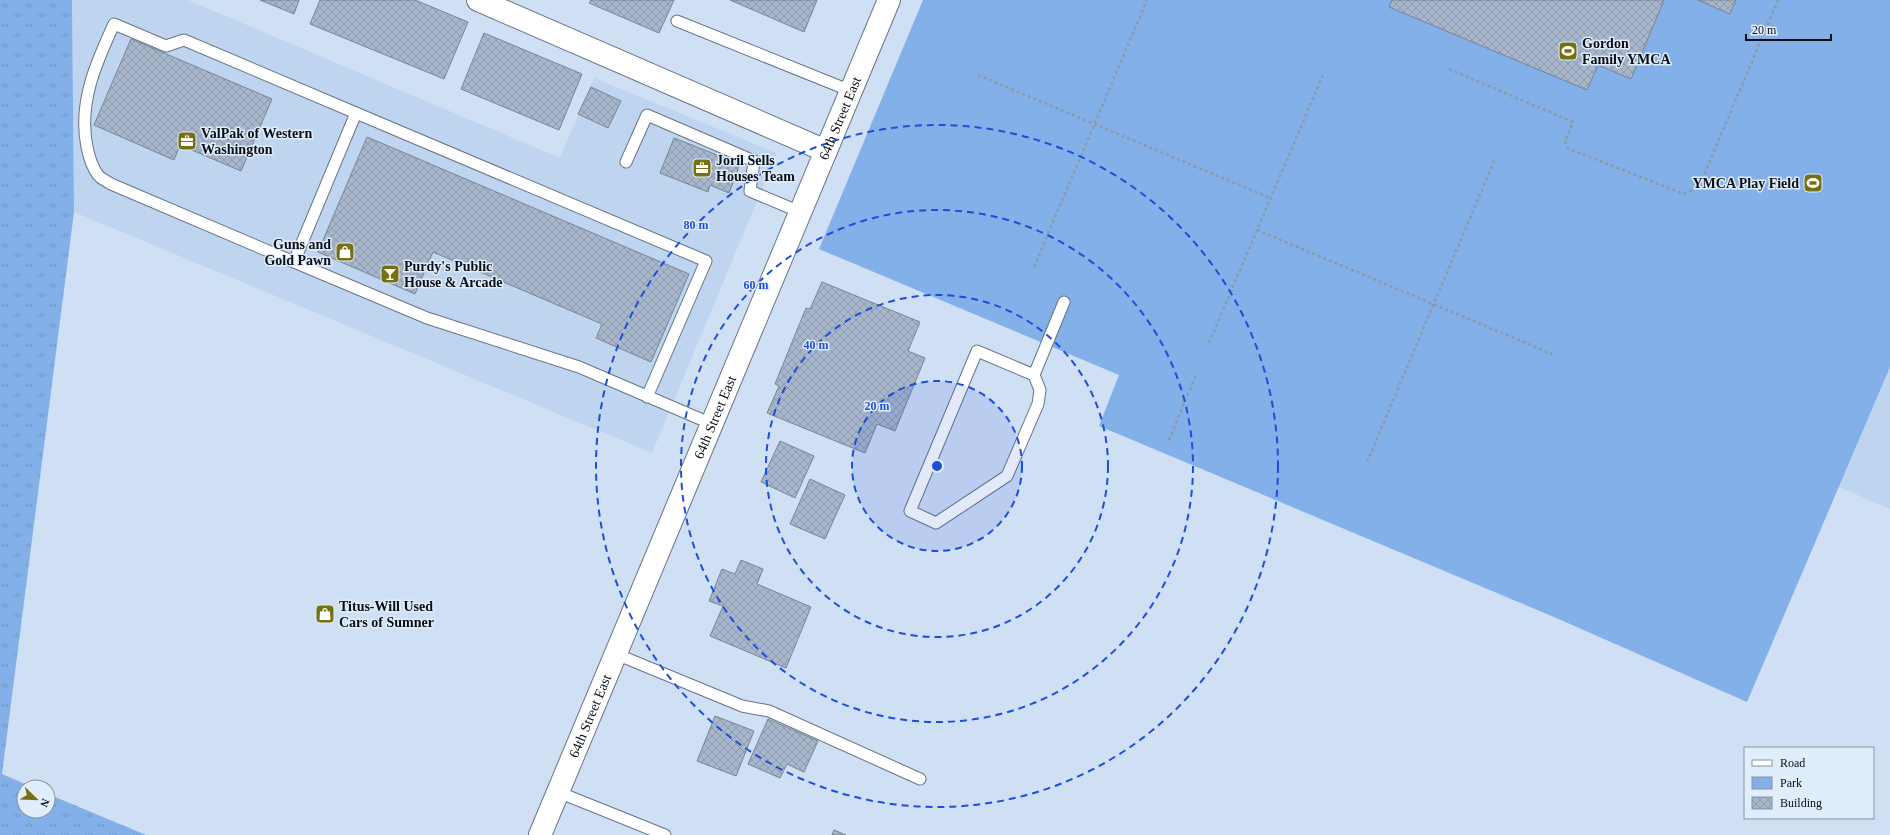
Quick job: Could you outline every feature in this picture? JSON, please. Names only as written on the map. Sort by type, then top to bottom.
[{"type":"street","points":[[478,0],[826,151]]},
{"type":"street","name":"64th Street East","points":[[540,835],[889,0]]},
{"type":"lane","points":[[677,21],[851,91]]},
{"type":"lane","points":[[647,397],[706,260],[356,114],[184,40],[166,46],[114,24],[97,61],[87,95],[84,120],[90,160],[99,176],[111,184],[427,318],[579,367],[647,397],[712,424]]},
{"type":"lane","points":[[294,262],[356,114]]},
{"type":"lane","points":[[626,162],[647,115],[754,161],[750,191],[800,212]]},
{"type":"lane","points":[[1034,375],[977,351],[910,511],[936,523],[1007,476],[1038,404],[1040,390],[1034,375],[1064,302]]},
{"type":"lane","points":[[616,654],[742,706],[769,711],[920,779]]},
{"type":"lane","points":[[558,792],[664,835]]},
{"type":"path","points":[[1034,267],[1147,0]]},
{"type":"path","points":[[1449,69],[1573,122],[1565,142],[1567,148],[1684,194],[1694,189],[1704,176],[1778,0]]},
{"type":"path","points":[[978,75],[1270,198]]},
{"type":"path","points":[[1209,344],[1323,75]]},
{"type":"path","points":[[1367,462],[1495,159]]},
{"type":"path","points":[[1257,230],[1552,354]]},
{"type":"path","points":[[1169,440],[1196,375]]},
{"type":"shaded area","points":[[72,0],[188,0],[560,158],[594,78],[777,153],[652,453],[74,212]]},
{"type":"shaded area","points":[[1890,366],[1890,509],[1839,487]]},
{"type":"green space","points":[[0,0],[72,0],[74,212],[2,774],[16,780],[16,819],[56,819],[56,797],[146,835],[0,835]]},
{"type":"green space","points":[[923,0],[1890,0],[1890,367],[1747,702],[1554,617],[1099,426],[1119,375],[819,249]]},
{"type":"building","points":[[260,0],[299,0],[294,14]]},
{"type":"building","points":[[320,0],[415,0],[468,22],[444,79],[310,24]]},
{"type":"building","points":[[591,0],[674,0],[659,33],[589,3]]},
{"type":"building","points":[[730,0],[817,0],[804,32]]},
{"type":"building","name":"Gordon Family YMCA","points":[[1392,0],[1664,0],[1631,79],[1598,65],[1587,90],[1389,7]]},
{"type":"building","points":[[1698,0],[1736,0],[1730,14]]},
{"type":"building","points":[[484,33],[582,74],[559,130],[461,89]]},
{"type":"building","points":[[131,39],[272,99],[241,171],[180,145],[174,160],[94,125]]},
{"type":"building","points":[[591,87],[621,101],[608,128],[578,114]]},
{"type":"building","points":[[367,137],[689,274],[651,362],[596,338],[602,324],[433,252],[415,294],[318,252]]},
{"type":"building","points":[[674,138],[740,164],[729,193],[710,185],[708,192],[660,173]]},
{"type":"building","points":[[822,282],[920,322],[908,351],[925,358],[895,431],[877,424],[865,453],[767,413],[779,386],[775,384],[806,308],[810,309]]},
{"type":"building","points":[[780,441],[814,456],[795,498],[761,482]]},
{"type":"building","points":[[810,479],[845,495],[825,539],[790,524]]},
{"type":"building","points":[[741,560],[763,569],[757,584],[811,607],[786,668],[710,636],[723,606],[709,601],[722,569],[735,574]]},
{"type":"building","points":[[715,716],[754,731],[736,776],[697,761]]},
{"type":"building","points":[[768,719],[818,741],[804,772],[787,764],[780,778],[748,764]]},
{"type":"building","points":[[834,830],[846,835],[832,835]]},
{"type":"place","name":"Gordon Family YMCA","points":[[1568,51]]},
{"type":"place","name":"ValPak of Western Washington","points":[[187,141]]},
{"type":"place","name":"Joril Sells Houses Team","points":[[702,168]]},
{"type":"place","name":"YMCA Play Field","points":[[1813,183]]},
{"type":"place","name":"Guns and Gold Pawn","points":[[345,252]]},
{"type":"place","name":"Purdy's Public House & Arcade","points":[[390,274]]},
{"type":"place","name":"Titus-Will Used Cars of Sumner","points":[[325,614]]}]
